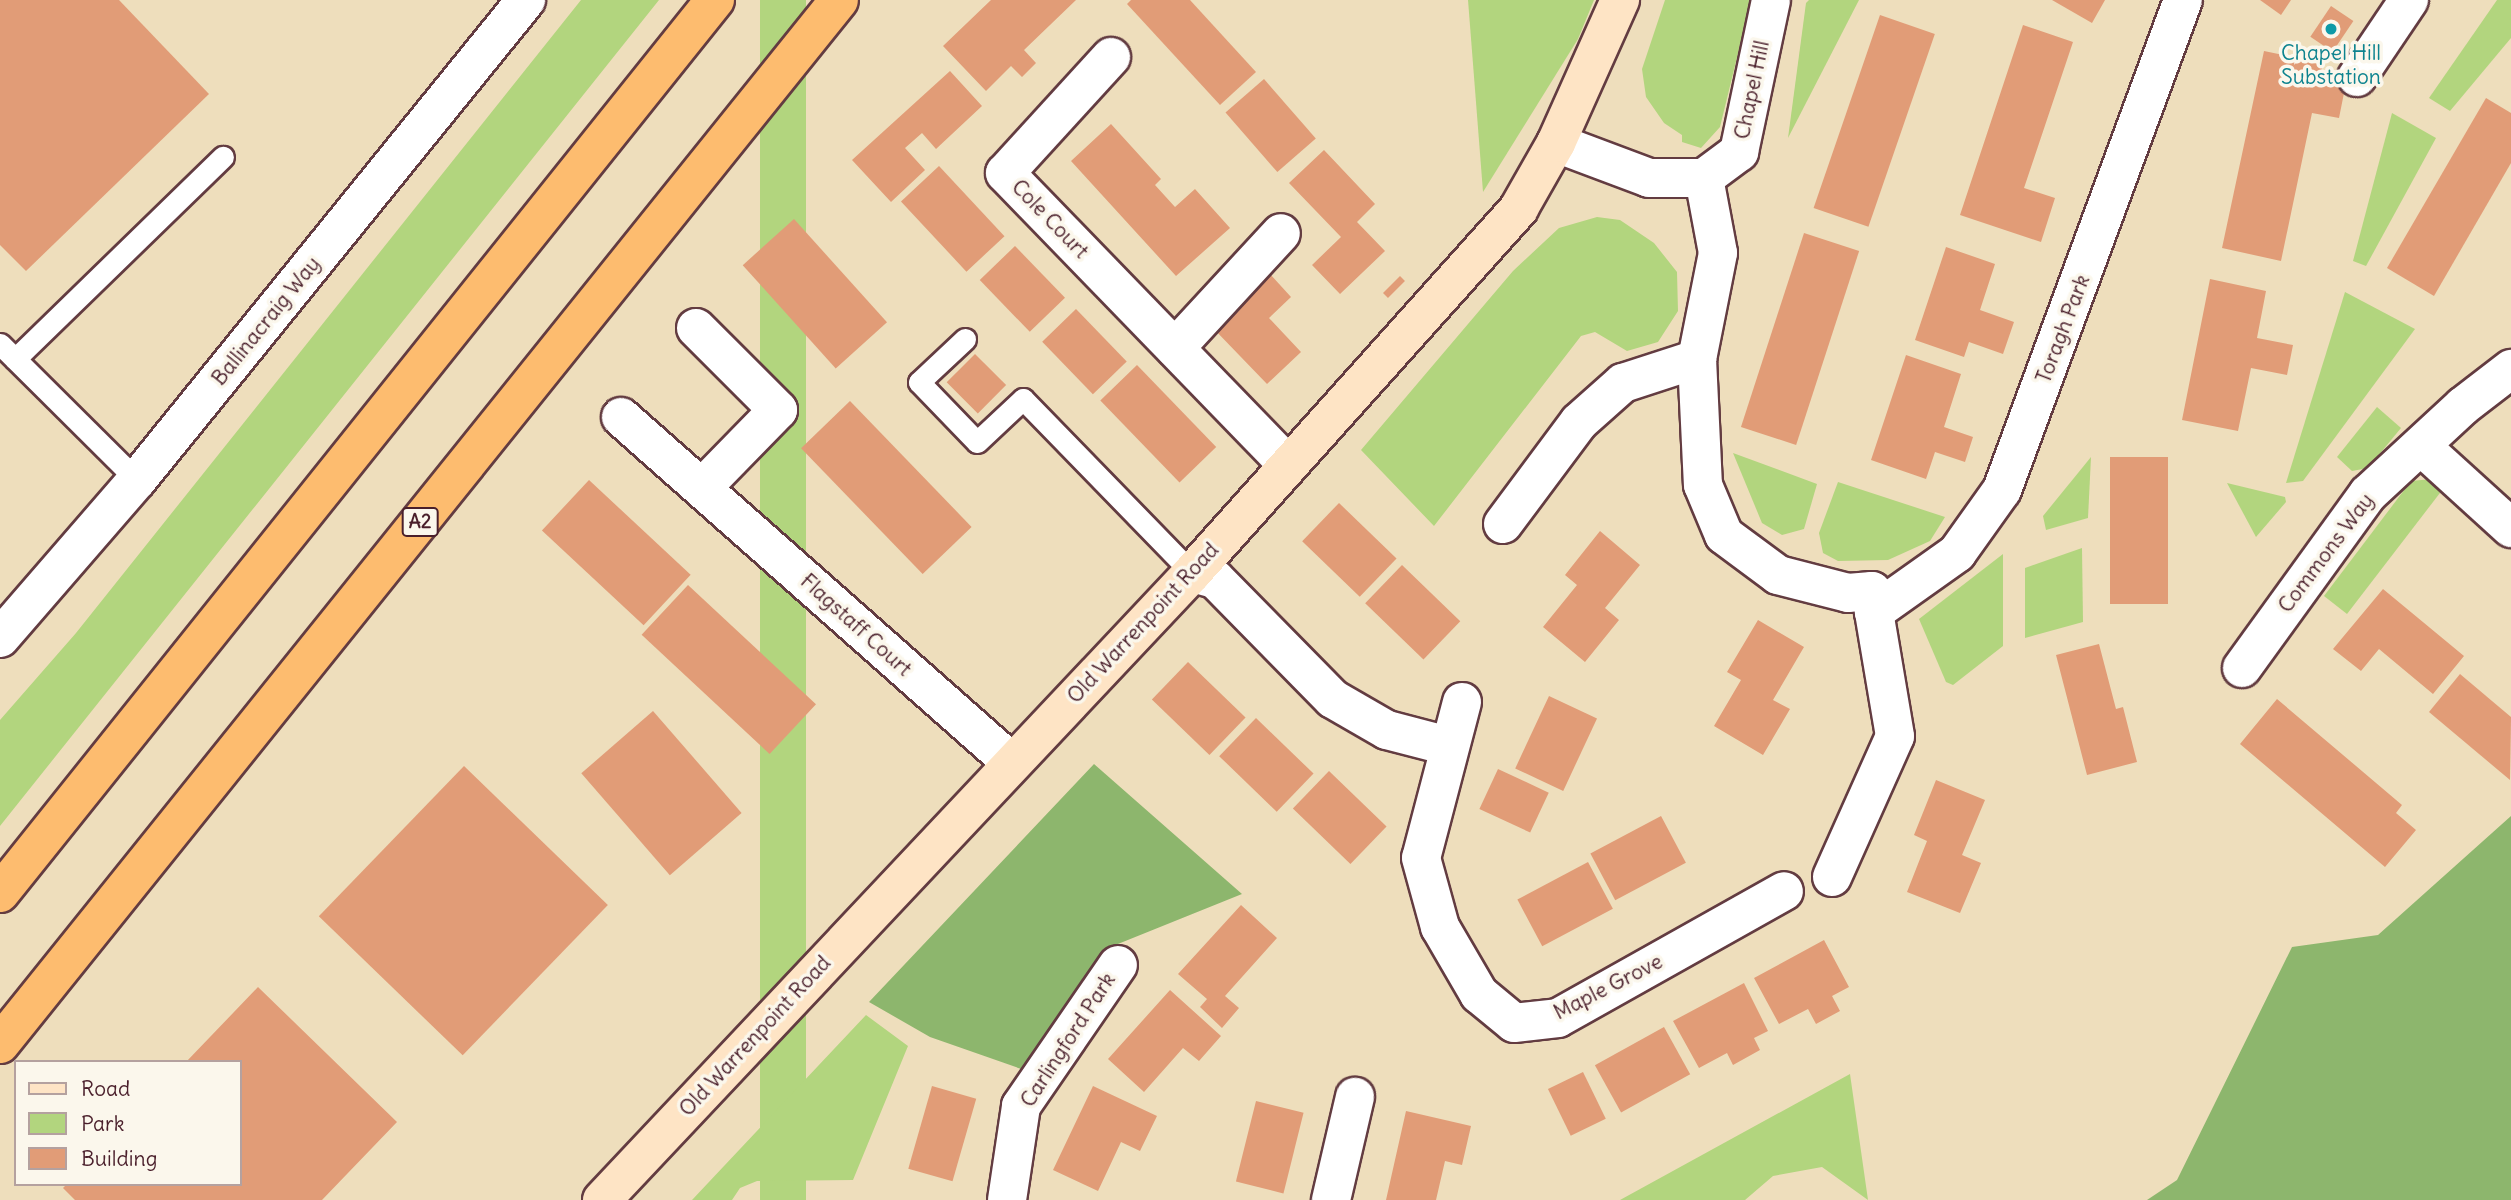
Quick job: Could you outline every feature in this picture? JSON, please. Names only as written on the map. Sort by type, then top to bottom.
[{"type":"highway","points":[[0,893],[715,0]]},
{"type":"highway","name":"A2","points":[[0,1044],[839,0]]},
{"type":"street","name":"Ballinacraig Way","points":[[0,639],[137,480],[526,0]]},
{"type":"street","name":"Old Warrenpoint Road","points":[[601,1200],[1192,573],[1520,208],[1556,143],[1620,0]]},
{"type":"street","name":"Chapel Hill","points":[[1704,178],[1739,152],[1771,0]]},
{"type":"street","name":"Toragh Park","points":[[1874,612],[1957,553],[2001,490],[2183,0]]},
{"type":"street","points":[[2357,76],[2409,0]]},
{"type":"street","name":"Cole Court","points":[[1111,57],[1005,173],[1288,465]]},
{"type":"street","points":[[1556,143],[1649,178],[1704,178],[1718,253],[1697,359],[1703,485],[1724,535],[1778,575],[1848,593],[1872,591],[1895,736],[1832,877]]},
{"type":"street","points":[[1175,348],[1281,233]]},
{"type":"street","points":[[696,328],[778,410],[702,488]]},
{"type":"street","points":[[1503,524],[1579,422],[1623,383],[1697,359]]},
{"type":"street","name":"Commons Way","points":[[2242,668],[2368,494],[2463,406],[2511,369]]},
{"type":"street","name":"Flagstaff Court","points":[[621,417],[1011,762]]},
{"type":"street","points":[[2421,446],[2511,528]]},
{"type":"street","points":[[1192,573],[1215,579],[1333,699],[1387,730],[1448,746]]},
{"type":"street","name":"Maple Grove","points":[[1462,702],[1448,746],[1421,859],[1447,939],[1479,994],[1514,1023],[1558,1018],[1784,891]]},
{"type":"street","name":"Carlingford Park","points":[[1007,1200],[1021,1106],[1118,965]]},
{"type":"street","points":[[1331,1200],[1355,1097]]},
{"type":"lane","points":[[15,359],[223,157]]},
{"type":"lane","points":[[964,338],[919,382],[976,442],[1023,399],[1192,573]]},
{"type":"lane","points":[[0,344],[137,480]]},
{"type":"green space","points":[[581,0],[659,0],[0,826],[0,720],[76,633]]},
{"type":"green space","points":[[760,0],[806,0],[806,1200],[760,1200]]},
{"type":"green space","points":[[1468,0],[1594,0],[1578,39],[1483,192]]},
{"type":"green space","points":[[1665,0],[1751,0],[1720,127],[1701,148],[1682,142],[1682,135],[1664,123],[1646,97],[1642,69]]},
{"type":"green space","points":[[1809,0],[1859,0],[1788,138],[1806,3]]},
{"type":"green space","points":[[2497,0],[2511,0],[2511,38],[2450,111],[2429,98]]},
{"type":"green space","points":[[2392,113],[2436,138],[2366,266],[2353,261]]},
{"type":"green space","points":[[1597,217],[1620,220],[1654,243],[1677,272],[1678,311],[1658,342],[1627,351],[1595,332],[1581,336],[1434,526],[1361,450],[1513,271],[1559,228]]},
{"type":"green space","points":[[2345,292],[2415,329],[2303,481],[2286,483]]},
{"type":"green space","points":[[2377,407],[2401,428],[2368,468],[2352,471],[2337,457]]},
{"type":"green space","points":[[1733,453],[1817,484],[1804,529],[1782,535],[1762,523]]},
{"type":"green space","points":[[2091,457],[2088,518],[2046,530],[2043,516]]},
{"type":"green space","points":[[2432,479],[2443,489],[2347,614],[2324,596],[2411,481]]},
{"type":"green space","points":[[1838,482],[1945,517],[1930,541],[1888,560],[1838,561],[1823,553],[1819,533]]},
{"type":"green space","points":[[2227,483],[2285,497],[2286,502],[2256,537]]},
{"type":"green space","points":[[2082,548],[2083,622],[2025,638],[2025,568]]},
{"type":"green space","points":[[2003,554],[2003,646],[1953,685],[1946,682],[1919,619]]},
{"type":"green space","points":[[1094,764],[1242,894],[1103,950],[1027,1071],[930,1037],[869,1002]]},
{"type":"green space","points":[[2511,816],[2511,1200],[2147,1200],[2177,1180],[2292,947],[2378,935]]},
{"type":"green space","points":[[866,1015],[908,1046],[853,1180],[757,1181],[740,1188],[732,1200],[692,1200]]},
{"type":"green space","points":[[1850,1074],[1868,1200],[1822,1167],[1773,1176],[1745,1200],[1620,1200]]},
{"type":"building","points":[[0,0],[119,0],[209,94],[26,271],[0,245]]},
{"type":"building","points":[[991,0],[1076,0],[1024,50],[1036,63],[1022,77],[1011,66],[986,91],[943,46]]},
{"type":"building","points":[[1131,0],[1190,0],[1256,72],[1220,105],[1127,4]]},
{"type":"building","points":[[2052,0],[2105,0],[2092,23]]},
{"type":"building","points":[[2260,0],[2291,0],[2281,15]]},
{"type":"building","name":"Chapel Hill Substation","points":[[2331,6],[2353,21],[2333,52],[2310,37]]},
{"type":"building","points":[[1880,15],[1935,34],[1868,227],[1814,208]]},
{"type":"building","points":[[2023,25],[2073,42],[2024,188],[2055,198],[2041,242],[1960,215]]},
{"type":"building","points":[[2264,51],[2323,63],[2319,82],[2345,88],[2339,118],[2312,113],[2281,261],[2222,248]]},
{"type":"building","points":[[950,71],[982,106],[936,149],[922,133],[905,148],[925,170],[891,202],[852,160]]},
{"type":"building","points":[[1264,79],[1316,139],[1277,172],[1226,112]]},
{"type":"building","points":[[2486,98],[2511,113],[2511,163],[2434,296],[2387,268]]},
{"type":"building","points":[[1111,124],[1161,179],[1155,185],[1175,207],[1195,189],[1230,228],[1176,276],[1071,161]]},
{"type":"building","points":[[1324,150],[1375,204],[1357,222],[1385,251],[1340,294],[1312,265],[1341,237],[1289,183]]},
{"type":"building","points":[[939,166],[1004,236],[966,272],[901,201]]},
{"type":"building","points":[[794,219],[887,322],[836,368],[743,265]]},
{"type":"building","points":[[1804,233],[1859,251],[1796,445],[1741,427]]},
{"type":"building","points":[[1015,246],[1065,298],[1030,332],[980,280]]},
{"type":"building","points":[[1946,247],[1995,264],[1980,310],[2014,322],[2003,354],[1969,342],[1964,357],[1915,340]]},
{"type":"building","points":[[1269,273],[1291,297],[1269,318],[1301,352],[1267,384],[1212,327]]},
{"type":"building","points":[[1400,276],[1405,281],[1388,298],[1383,293]]},
{"type":"building","points":[[2210,279],[2266,291],[2257,338],[2293,345],[2287,375],[2251,368],[2238,431],[2182,420]]},
{"type":"building","points":[[1076,309],[1127,362],[1093,394],[1042,342]]},
{"type":"building","points":[[975,354],[1006,385],[978,413],[947,382]]},
{"type":"building","points":[[1906,355],[1961,374],[1944,427],[1973,437],[1965,462],[1935,452],[1926,479],[1871,460]]},
{"type":"building","points":[[1137,365],[1216,447],[1180,482],[1100,400]]},
{"type":"building","points":[[850,401],[972,527],[923,574],[801,448]]},
{"type":"building","points":[[2110,457],[2168,457],[2168,604],[2110,604]]},
{"type":"building","points":[[589,480],[691,575],[644,625],[542,530]]},
{"type":"building","points":[[1339,503],[1397,559],[1360,597],[1302,541]]},
{"type":"building","points":[[1600,531],[1640,565],[1605,608],[1619,620],[1585,662],[1543,627],[1577,585],[1565,575]]},
{"type":"building","points":[[1402,565],[1460,621],[1423,659],[1365,603]]},
{"type":"building","points":[[688,585],[816,704],[770,754],[642,635]]},
{"type":"building","points":[[2383,589],[2464,656],[2433,694],[2379,649],[2361,671],[2333,649]]},
{"type":"building","points":[[1758,620],[1804,647],[1773,700],[1790,709],[1763,755],[1714,726],[1741,680],[1727,672]]},
{"type":"building","points":[[2099,644],[2116,709],[2123,707],[2137,762],[2087,775],[2056,655]]},
{"type":"building","points":[[1188,662],[1246,718],[1209,755],[1152,699]]},
{"type":"building","points":[[2460,674],[2511,717],[2510,780],[2429,712]]},
{"type":"building","points":[[1549,696],[1597,718],[1563,791],[1515,769]]},
{"type":"building","points":[[2277,699],[2402,805],[2396,813],[2416,830],[2385,867],[2240,744]]},
{"type":"building","points":[[653,711],[742,813],[670,875],[581,773]]},
{"type":"building","points":[[1256,718],[1314,774],[1277,812],[1219,756]]},
{"type":"building","points":[[464,766],[608,905],[463,1055],[319,916]]},
{"type":"building","points":[[1498,769],[1549,793],[1530,833],[1479,809]]},
{"type":"building","points":[[1329,771],[1387,827],[1350,864],[1293,808]]},
{"type":"building","points":[[1936,780],[1985,800],[1962,855],[1981,863],[1960,913],[1907,892],[1927,841],[1914,835]]},
{"type":"building","points":[[1661,816],[1686,863],[1615,900],[1590,854]]},
{"type":"building","points":[[1588,862],[1613,909],[1542,946],[1517,900]]},
{"type":"building","points":[[1241,905],[1277,938],[1225,996],[1239,1008],[1222,1028],[1200,1007],[1207,999],[1178,974]]},
{"type":"building","points":[[1824,940],[1849,987],[1832,996],[1840,1011],[1816,1024],[1808,1009],[1779,1024],[1754,978]]},
{"type":"building","points":[[1744,983],[1768,1031],[1754,1038],[1760,1050],[1733,1065],[1727,1053],[1699,1068],[1673,1021]]},
{"type":"building","points":[[258,987],[397,1122],[322,1200],[75,1200],[63,1188],[65,1186],[242,1186],[242,1060],[188,1060]]},
{"type":"building","points":[[1170,990],[1221,1036],[1199,1061],[1183,1048],[1144,1092],[1108,1059]]},
{"type":"building","points":[[1664,1027],[1690,1074],[1621,1113],[1595,1065]]},
{"type":"building","points":[[1583,1072],[1606,1119],[1571,1136],[1548,1089]]},
{"type":"building","points":[[932,1086],[976,1099],[953,1181],[908,1169]]},
{"type":"building","points":[[1093,1086],[1157,1116],[1140,1151],[1121,1142],[1098,1191],[1053,1170]]},
{"type":"building","points":[[1256,1101],[1304,1113],[1283,1193],[1236,1182]]},
{"type":"building","points":[[1406,1111],[1471,1126],[1462,1165],[1445,1161],[1436,1200],[1386,1200]]},
{"type":"place","name":"Chapel Hill Substation","points":[[2331,29]]}]
